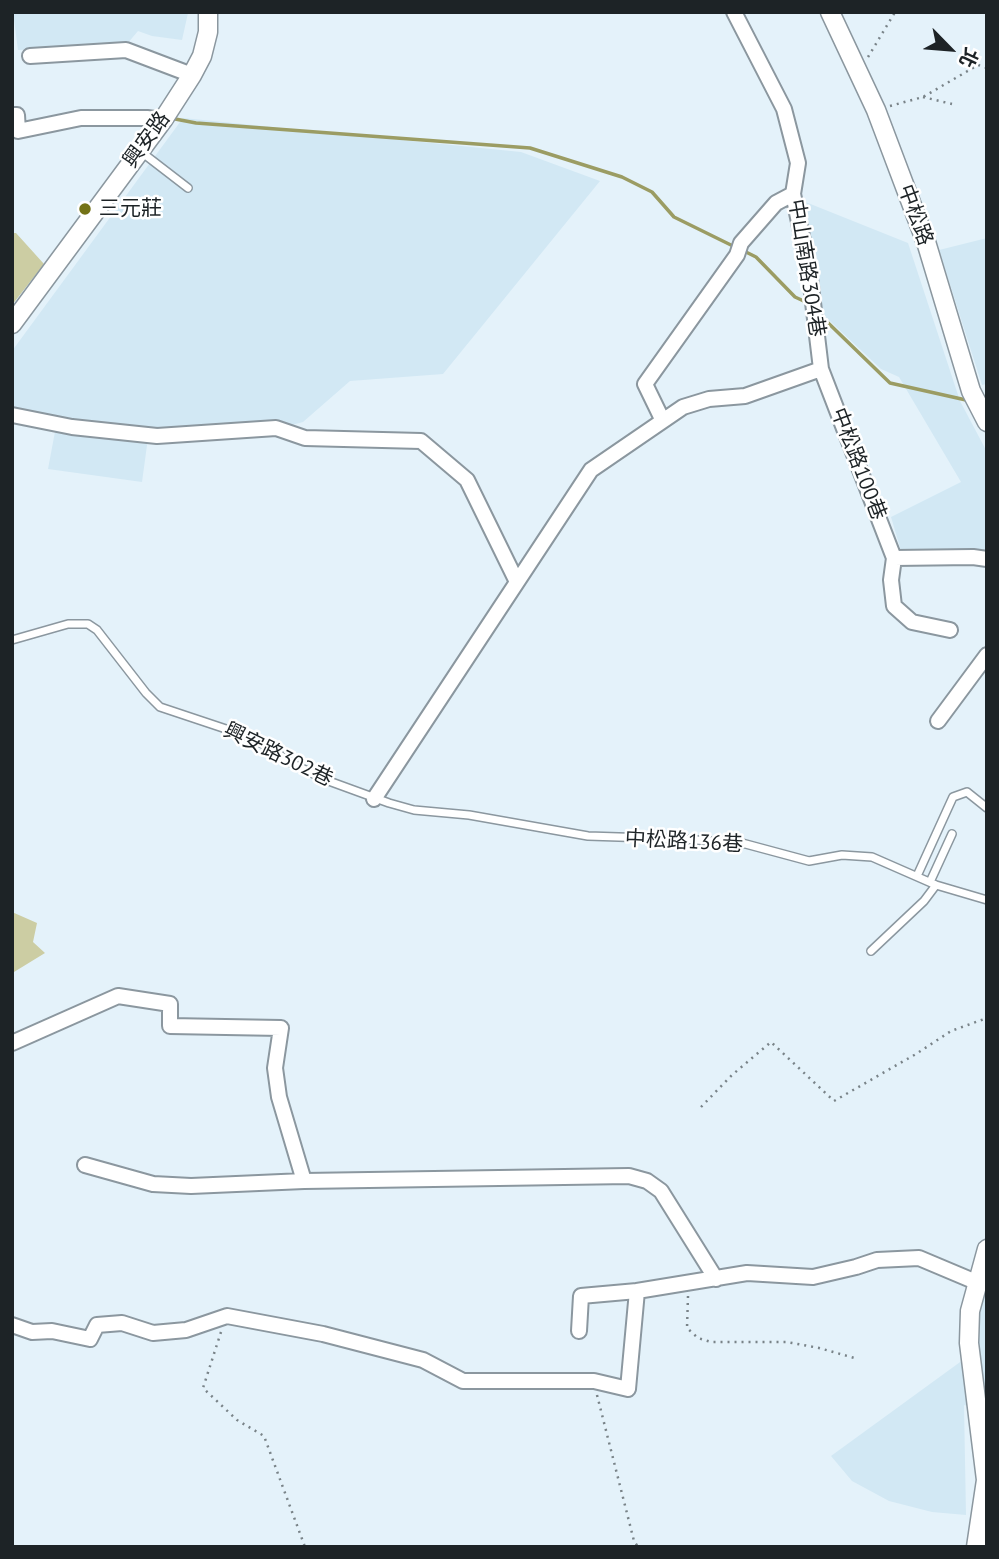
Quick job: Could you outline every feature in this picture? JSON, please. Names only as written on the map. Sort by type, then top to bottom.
[{"type":"street","name":"興安路","points":[[12,324],[163,120],[192,75],[202,56],[208,32],[208,12]]},
{"type":"street","name":"中山南路304巷","points":[[734,12],[784,109],[799,163],[793,194],[809,269],[821,369]]},
{"type":"street","name":"中松路","points":[[830,12],[876,110],[927,245],[971,391],[987,422]]},
{"type":"street","points":[[30,56],[125,51],[192,75]]},
{"type":"street","points":[[12,115],[17,115],[15,131],[81,118],[163,120]]},
{"type":"street","points":[[662,419],[645,384],[737,255],[741,243],[776,203],[793,194]]},
{"type":"street","points":[[374,799],[591,470],[683,407],[709,400],[745,396],[821,369]]},
{"type":"street","name":"中松路100巷","points":[[821,369],[894,558],[891,580],[894,606],[912,622],[950,629]]},
{"type":"street","points":[[12,415],[72,427],[157,436],[276,428],[305,438],[421,441],[467,480],[517,582]]},
{"type":"street","points":[[894,558],[987,559]]},
{"type":"street","points":[[938,721],[987,655]]},
{"type":"street","points":[[12,1044],[118,996],[170,1004],[170,1026],[281,1028],[275,1068],[279,1097],[304,1181]]},
{"type":"street","points":[[85,1165],[153,1184],[191,1186],[304,1181],[629,1176],[647,1181],[661,1191],[716,1279]]},
{"type":"street","points":[[976,1547],[986,1480],[969,1343],[970,1311],[981,1281],[987,1249]]},
{"type":"street","points":[[579,1331],[581,1296],[637,1292],[747,1273],[813,1277],[877,1259],[919,1258],[981,1281]]},
{"type":"street","points":[[12,1325],[32,1332],[52,1331],[90,1339],[97,1325],[122,1323],[153,1333],[186,1330],[227,1316],[323,1334],[423,1360],[463,1381],[594,1381],[628,1389],[637,1292]]},
{"type":"lane","points":[[140,151],[188,188]]},
{"type":"lane","name":"興安路302巷","points":[[12,640],[68,624],[88,624],[97,630],[145,693],[160,707],[244,735],[293,764],[374,799]]},
{"type":"lane","points":[[917,876],[953,797],[967,792],[987,808]]},
{"type":"lane","name":"中松路136巷","points":[[374,799],[414,810],[469,816],[587,836],[742,843],[809,862],[842,855],[872,857],[933,884],[987,900]]},
{"type":"lane","points":[[871,951],[924,901],[951,835]]},
{"type":"path","points":[[858,73],[895,12]]},
{"type":"path","points":[[876,110],[923,97],[978,65],[987,68]]},
{"type":"path","points":[[923,97],[952,104]]},
{"type":"path","points":[[701,1107],[732,1075],[771,1042],[834,1101],[951,1031],[987,1018]]},
{"type":"path","points":[[690,1284],[686,1308],[687,1328],[698,1338],[711,1342],[787,1342],[858,1359]]},
{"type":"path","points":[[227,1316],[202,1388],[237,1420],[264,1436],[305,1547]]},
{"type":"path","points":[[594,1381],[634,1541],[638,1547]]},
{"type":"shaded area","points":[[13,12],[188,13],[182,40],[138,31],[127,44],[18,50]]},
{"type":"shaded area","points":[[183,118],[521,152],[600,181],[443,374],[350,381],[303,422],[288,426],[148,438],[142,482],[48,469],[57,421],[12,411],[12,351]]},
{"type":"shaded area","points":[[798,199],[908,243],[960,401],[987,452],[987,553],[902,554],[891,517],[961,482],[899,377],[881,369],[816,308]]},
{"type":"shaded area","points":[[987,238],[987,384],[982,385],[939,250]]},
{"type":"shaded area","points":[[987,1282],[987,1411],[964,1405],[966,1515],[932,1512],[889,1501],[852,1481],[831,1456],[978,1349],[975,1325]]},
{"type":"green space","points":[[12,233],[16,233],[44,264],[12,305]]},
{"type":"green space","points":[[12,912],[37,923],[33,942],[45,953],[14,972]]},
{"type":"waterway","points":[[170,118],[196,123],[530,148],[622,177],[652,192],[674,217],[737,248]]},
{"type":"waterway","points":[[744,251],[756,257],[795,297],[808,303]]},
{"type":"waterway","points":[[821,316],[890,383],[966,400],[969,398]]},
{"type":"place","name":"三元莊","points":[[85,209]]}]
